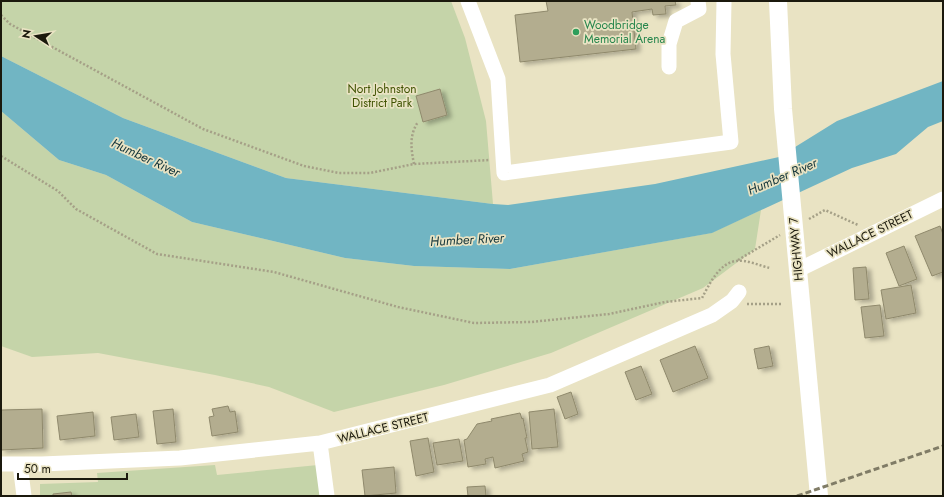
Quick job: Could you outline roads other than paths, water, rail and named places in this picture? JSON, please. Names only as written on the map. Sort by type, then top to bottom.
[{"type":"main road","name":"HIGHWAY 7","points":[[778,1],[783,109],[818,496]]},
{"type":"street","points":[[468,1],[498,79],[504,173],[731,142],[723,54],[724,1]]},
{"type":"street","points":[[669,67],[669,44],[676,21],[699,9],[698,1]]},
{"type":"street","name":"WALLACE STREET","points":[[798,270],[943,199]]},
{"type":"street","name":"WALLACE STREET","points":[[1,464],[180,458],[320,443],[550,385],[712,315],[735,297]]},
{"type":"street","points":[[320,443],[327,496]]},
{"type":"street","points":[[20,464],[24,496]]},
{"type":"water","name":"Humber River","points":[[1,56],[123,118],[286,178],[493,204],[508,205],[655,184],[779,157],[837,121],[943,81],[943,121],[928,127],[896,154],[852,168],[712,233],[510,269],[414,266],[345,258],[192,222],[106,175],[59,160],[1,111]]},
{"type":"railway","points":[[797,496],[943,446]]},
{"type":"place","name":"Woodbridge Memorial Arena","points":[[576,32]]},
{"type":"park label","name":"Nort Johnston District Park","points":[[382,96]]}]
